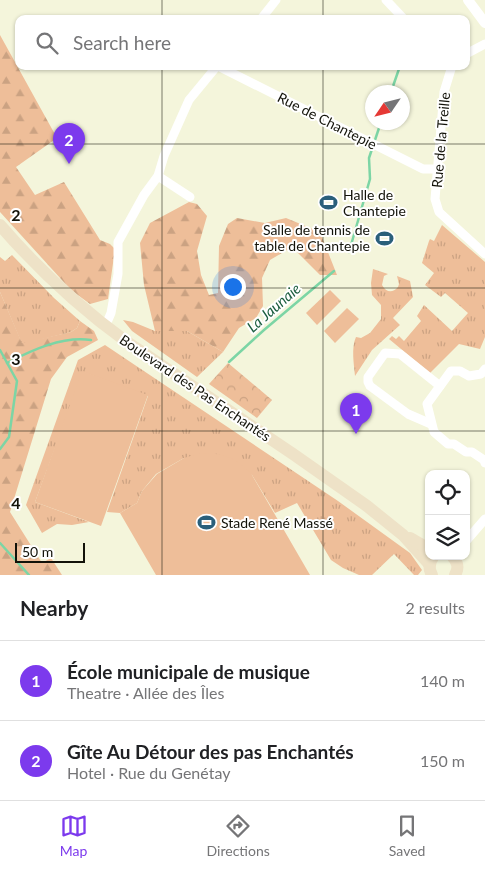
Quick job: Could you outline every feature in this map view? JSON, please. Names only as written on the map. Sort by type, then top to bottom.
[{"type":"main road","name":"Boulevard des Pas Enchantés","points":[[0,225],[54,282],[77,303],[127,342],[338,485],[403,535],[432,565]]},
{"type":"main road","name":"Boulevard des Pas Enchantés","points":[[403,535],[425,547]]},
{"type":"street","points":[[264,15],[276,0]]},
{"type":"street","points":[[386,0],[400,15]]},
{"type":"street","points":[[468,0],[485,23]]},
{"type":"street","points":[[470,52],[485,44]]},
{"type":"street","points":[[104,324],[111,314],[118,274],[118,242],[144,194],[158,176],[164,156],[189,100],[215,70]]},
{"type":"street","name":"Rue de Chantepie","points":[[226,70],[423,169],[437,169]]},
{"type":"street","name":"Rue de la Treille","points":[[451,70],[444,92],[435,199],[439,212],[485,254]]},
{"type":"street","points":[[158,176],[190,197]]},
{"type":"street","points":[[431,424],[408,414],[370,386],[368,377],[385,353],[400,354],[440,386]]},
{"type":"street","points":[[485,369],[481,374],[469,376],[460,371],[451,371],[428,404],[434,432],[448,444],[454,444],[466,452],[472,452],[484,460],[485,463]]},
{"type":"street","points":[[470,536],[485,519]]},
{"type":"green space","points":[[0,35],[15,62],[15,70],[19,70],[57,138],[16,167],[35,195],[64,182],[100,240],[110,244],[115,249],[108,299],[90,304],[71,290],[0,212]]},
{"type":"green space","points":[[189,202],[197,204],[207,216],[197,251],[201,275],[209,295],[218,293],[219,246],[228,224],[237,218],[265,223],[286,218],[320,232],[337,275],[320,275],[292,247],[270,260],[262,278],[263,306],[256,318],[239,328],[223,352],[187,331],[155,331],[144,285],[140,243],[150,223]]},
{"type":"green space","points":[[442,225],[485,262],[485,337],[480,349],[459,344],[430,373],[389,339],[392,336],[396,339],[399,336],[404,341],[421,321],[417,316],[424,305],[452,331],[468,313],[445,293],[441,297],[425,285],[434,273],[422,263],[430,239],[434,241]]},
{"type":"green space","points":[[12,255],[54,298],[80,321],[77,328],[71,332],[22,344],[0,292],[0,257],[5,261]]},
{"type":"green space","points":[[373,269],[388,274],[384,276],[382,285],[389,291],[394,291],[398,287],[397,276],[410,281],[413,297],[393,318],[400,325],[372,350],[355,376],[354,341],[356,337],[361,338],[370,333],[381,319],[381,305],[372,295]]},
{"type":"green space","points":[[330,290],[341,301],[317,325],[306,313]]},
{"type":"green space","points":[[0,292],[22,343],[71,332],[77,328],[80,321],[94,331],[98,340],[67,357],[51,379],[10,512],[42,563],[51,558],[62,575],[0,575]]},
{"type":"green space","points":[[347,308],[359,319],[335,343],[324,331]]},
{"type":"green space","points":[[123,320],[155,331],[187,331],[223,352],[197,377],[132,331]]},
{"type":"green space","points":[[105,345],[338,501],[410,553],[422,570],[418,575],[414,575],[394,554],[372,575],[359,575],[343,568],[331,560],[297,503],[275,513],[252,475],[184,458],[156,474],[142,491],[137,503],[120,513],[107,512],[148,396],[83,372],[35,502],[89,522],[72,525],[57,524],[42,533],[26,505],[78,360]]},
{"type":"green space","points":[[228,363],[272,400],[257,418],[209,384]]},
{"type":"green space","points":[[82,371],[148,395],[101,526],[35,502]]},
{"type":"green space","name":"Stade René Massé","points":[[209,453],[233,459],[252,475],[310,575],[156,575],[120,513],[137,503],[142,491],[157,474],[184,458]]},
{"type":"waterway","name":"La Jaunaie","points":[[393,85],[399,70]]},
{"type":"waterway","name":"La Jaunaie","points":[[375,140],[378,130]]},
{"type":"waterway","name":"La Jaunaie","points":[[349,252],[370,179],[369,158],[372,149]]},
{"type":"waterway","name":"La Jaunaie","points":[[229,362],[334,271]]},
{"type":"waterway","name":"La Jaunaie","points":[[7,363],[27,353],[58,342],[80,339],[91,340]]},
{"type":"waterway","points":[[0,350],[17,381],[9,437],[0,449]]},
{"type":"waterway","points":[[0,543],[29,575]]},
{"type":"place","name":"Gîte Au Détour des pas Enchantés","points":[[69,164]]},
{"type":"place","name":"Halle de Chantepie","points":[[329,203]]},
{"type":"place","name":"Salle de tennis de table de Chantepie","points":[[384,238]]},
{"type":"place","name":"École municipale de musique","points":[[356,434]]},
{"type":"place","name":"Stade René Massé","points":[[207,523]]}]
